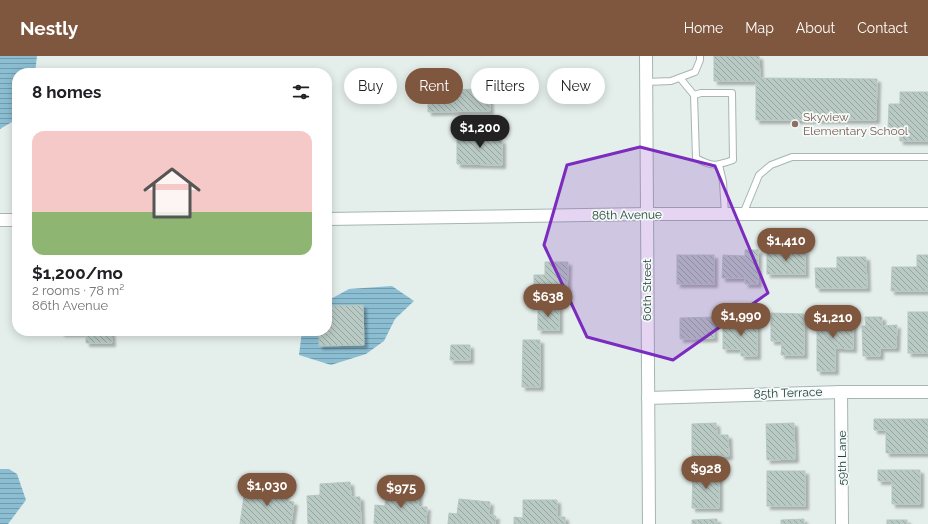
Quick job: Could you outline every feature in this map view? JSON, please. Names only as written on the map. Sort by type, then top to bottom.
[{"type":"street","name":"60th Street","points":[[646,56],[649,524]]},
{"type":"street","name":"86th Avenue","points":[[332,219],[647,214],[928,214]]},
{"type":"street","points":[[0,220],[12,220]]},
{"type":"street","name":"85th Terrace","points":[[648,398],[841,392],[928,392]]},
{"type":"street","name":"59th Lane","points":[[841,392],[842,524]]},
{"type":"lane","points":[[646,82],[671,81],[695,72],[700,56]]},
{"type":"lane","points":[[680,78],[694,95],[696,158],[706,164],[719,165],[732,160],[732,93],[701,93],[694,95]]},
{"type":"lane","points":[[743,214],[759,175],[771,165],[792,157],[928,157]]},
{"type":"lane","points":[[719,165],[723,182],[725,214]]},
{"type":"highlighted area","points":[[640,147],[715,166],[768,293],[673,360],[587,337],[544,245],[567,165]]},
{"type":"water","points":[[0,56],[37,56],[36,68],[12,68],[12,122],[0,129]]},
{"type":"water","points":[[392,286],[414,301],[395,319],[384,341],[366,354],[331,365],[299,355],[301,336],[332,336],[332,298],[349,289]]},
{"type":"water","points":[[0,469],[9,469],[17,474],[26,500],[8,524],[0,524]]},
{"type":"building","points":[[714,56],[759,56],[760,78],[877,79],[876,120],[756,120],[756,81],[714,81]]},
{"type":"building","points":[[463,89],[471,89],[471,104],[490,104],[490,111],[428,112],[428,104],[463,104]]},
{"type":"building","points":[[900,92],[928,92],[928,141],[900,141],[899,130],[888,130],[889,104],[900,104]]},
{"type":"building","points":[[468,130],[491,131],[491,140],[502,140],[502,165],[457,164],[457,140],[468,140]]},
{"type":"building","points":[[745,250],[758,250],[758,284],[745,284],[745,278],[722,278],[723,255],[745,256]]},
{"type":"building","points":[[767,251],[805,251],[805,274],[767,274]]},
{"type":"building","points":[[677,255],[714,255],[714,284],[677,284]]},
{"type":"building","points":[[917,255],[928,255],[928,291],[891,291],[892,267],[917,267]]},
{"type":"building","points":[[837,257],[866,257],[867,288],[816,288],[815,268],[837,268]]},
{"type":"building","points":[[545,262],[568,262],[567,300],[534,300],[534,275],[545,275]]},
{"type":"building","points":[[363,305],[364,345],[319,346],[319,336],[332,336],[332,306]]},
{"type":"building","points":[[538,307],[559,307],[559,330],[538,330]]},
{"type":"building","points":[[908,312],[928,312],[928,353],[908,353]]},
{"type":"building","points":[[771,313],[804,314],[804,355],[781,355],[782,341],[771,341]]},
{"type":"building","points":[[817,316],[853,316],[853,349],[835,348],[835,371],[817,371]]},
{"type":"building","points":[[714,317],[714,338],[680,339],[680,318]]},
{"type":"building","points":[[865,317],[882,317],[882,326],[897,325],[896,348],[880,348],[880,356],[863,356],[862,326],[866,326]]},
{"type":"building","points":[[723,321],[757,321],[757,356],[741,356],[741,349],[723,349]]},
{"type":"building","points":[[86,336],[111,336],[112,343],[86,343]]},
{"type":"building","points":[[523,340],[540,340],[540,387],[522,387]]},
{"type":"building","points":[[451,345],[470,345],[470,360],[450,360]]},
{"type":"building","points":[[874,419],[928,419],[928,453],[886,453],[886,430],[874,430]]},
{"type":"building","points":[[716,423],[717,435],[728,435],[729,456],[692,457],[692,424]]},
{"type":"building","points":[[794,423],[795,459],[767,460],[766,424]]},
{"type":"building","points":[[878,470],[920,470],[920,504],[892,504],[892,481],[878,481]]},
{"type":"building","points":[[693,471],[719,471],[719,508],[692,508]]},
{"type":"building","points":[[767,471],[805,471],[805,506],[767,506]]},
{"type":"building","points":[[350,482],[351,497],[360,497],[361,524],[308,524],[307,496],[320,495],[320,484]]},
{"type":"building","points":[[255,485],[286,489],[284,500],[294,502],[291,524],[240,524],[244,496],[253,498]]},
{"type":"building","points":[[386,489],[419,491],[418,507],[427,507],[426,524],[374,524],[375,505],[385,506]]},
{"type":"building","points":[[459,499],[490,502],[489,515],[496,516],[495,524],[448,524],[449,513],[457,514]]},
{"type":"building","points":[[523,500],[557,500],[557,517],[565,517],[565,524],[514,524],[514,517],[523,518]]},
{"type":"building","points":[[717,519],[717,524],[692,524],[692,520]]},
{"type":"building","points":[[804,519],[804,524],[781,524],[781,520]]},
{"type":"building","points":[[887,520],[907,520],[907,524],[887,524]]},
{"type":"place","name":"Skyview Elementary School","points":[[795,124]]}]
